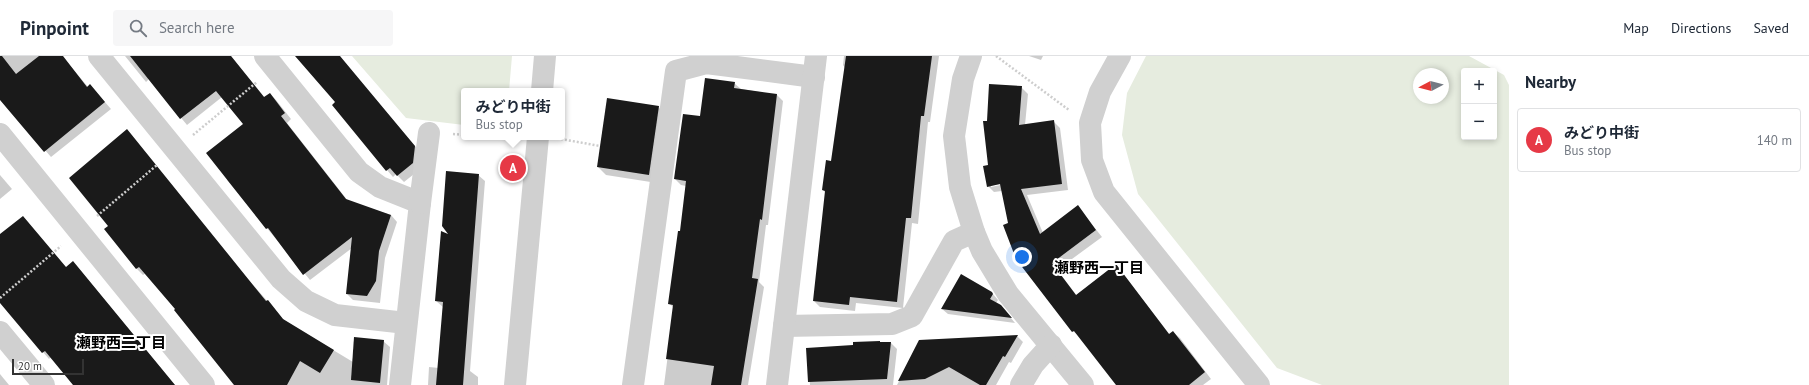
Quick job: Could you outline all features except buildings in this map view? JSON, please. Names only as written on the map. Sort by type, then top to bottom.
[{"type":"street","points":[[99,56],[281,279],[306,301],[335,316],[406,323]]},
{"type":"street","points":[[542,88],[545,56]]},
{"type":"street","points":[[777,385],[816,56]]},
{"type":"street","points":[[971,56],[962,79],[954,136],[960,187],[974,232],[982,251],[1008,294],[1083,385]]},
{"type":"street","points":[[1120,56],[1100,92],[1090,123],[1092,160],[1104,192],[1259,385]]},
{"type":"street","points":[[270,62],[359,172],[380,187],[420,203]]},
{"type":"street","points":[[633,385],[676,71],[706,63],[814,77]]},
{"type":"street","points":[[400,385],[429,133]]},
{"type":"street","points":[[0,134],[204,385]]},
{"type":"street","points":[[515,385],[538,140]]},
{"type":"street","points":[[784,326],[892,324],[912,316],[954,242],[974,232]]},
{"type":"street","points":[[0,332],[44,385]]},
{"type":"street","points":[[1021,385],[1033,365],[1050,345]]},
{"type":"path","points":[[996,56],[1068,110],[1090,123]]},
{"type":"path","points":[[0,298],[176,150],[270,62]]},
{"type":"path","points":[[565,140],[600,146]]},
{"type":"shaded area","points":[[352,56],[512,56],[509,88],[461,88],[461,125],[406,118]]},
{"type":"shaded area","points":[[1146,56],[1469,56],[1491,68],[1461,68],[1461,140],[1497,140],[1497,71],[1504,75],[1509,85],[1509,385],[1322,385],[1277,368],[1138,194],[1122,135],[1127,93]]},
{"type":"place","name":"みどり中街","points":[[513,168]]},
{"type":"district","name":"瀬野西一丁目","points":[[1099,267]]},
{"type":"district","name":"瀬野西二丁目","points":[[121,342]]}]
